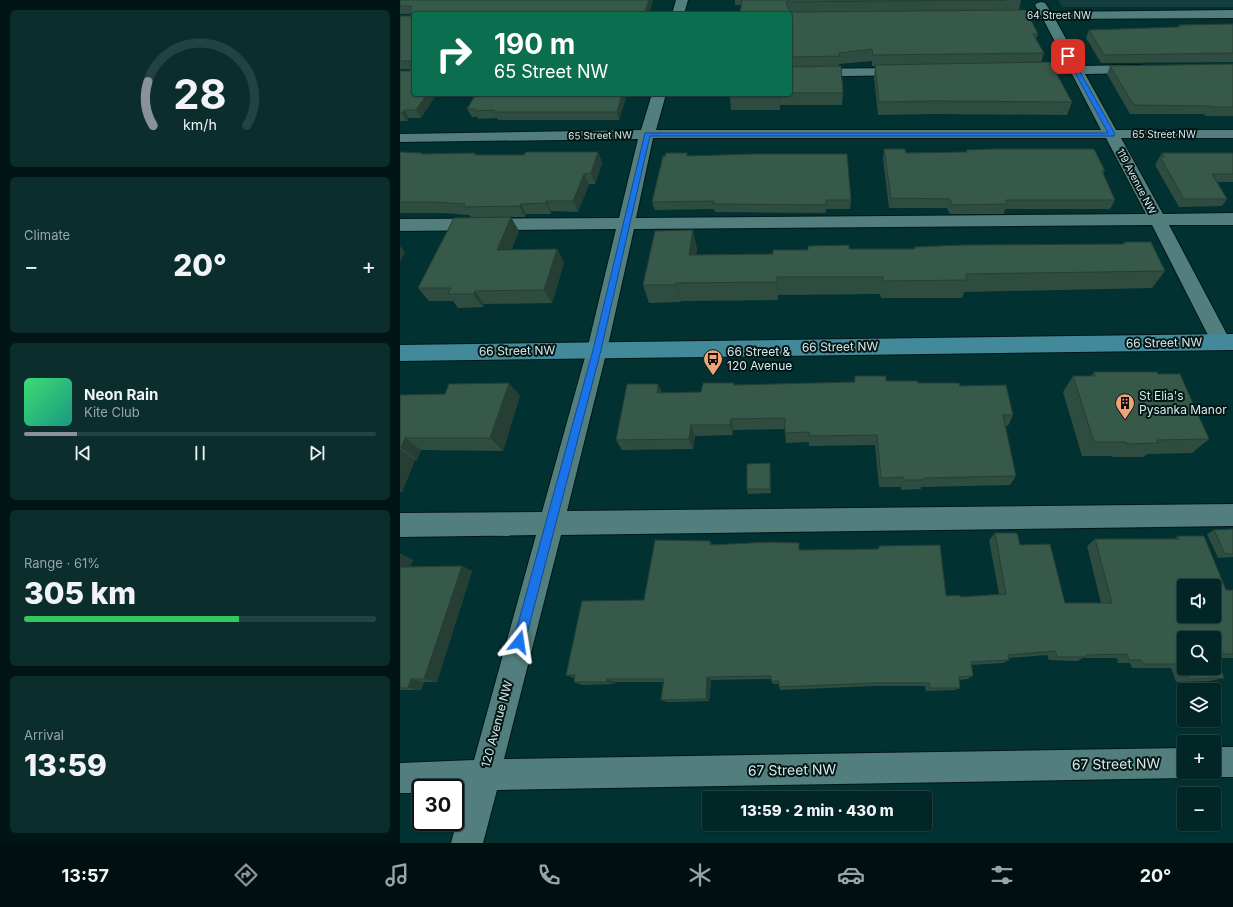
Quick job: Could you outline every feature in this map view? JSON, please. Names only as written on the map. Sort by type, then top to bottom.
[{"type":"main road","name":"66 Street NW","points":[[400,353],[1227,342]]},
{"type":"street","points":[[679,12],[682,0]]},
{"type":"street","name":"119 Avenue NW","points":[[1038,0],[1227,342]]},
{"type":"street","name":"64 Street NW","points":[[990,16],[1233,14]]},
{"type":"street","points":[[1012,71],[1154,69]]},
{"type":"street","points":[[792,73],[917,72]]},
{"type":"street","name":"120 Avenue NW","points":[[467,843],[597,350],[647,134],[657,96]]},
{"type":"street","name":"65 Street NW","points":[[400,138],[647,134],[1233,134]]},
{"type":"street","points":[[400,225],[1233,219]]},
{"type":"street","points":[[400,525],[1233,514]]},
{"type":"street","points":[[1221,762],[1233,762]]},
{"type":"street","name":"67 Street NW","points":[[400,778],[484,775],[1177,763]]},
{"type":"shaded area","points":[[1058,0],[1233,0],[1233,7],[1062,7]]},
{"type":"building","points":[[400,0],[649,0],[645,12],[412,12],[412,96],[426,96],[416,110],[404,110],[402,113],[400,113],[400,71],[410,71],[410,61],[400,61],[400,16],[411,16],[411,6],[400,6]]},
{"type":"building","points":[[742,0],[1006,0],[786,2],[790,12],[740,12]]},
{"type":"building","points":[[1026,10],[1038,34],[1033,34],[1044,53],[873,55],[872,49],[839,53],[840,56],[792,57],[792,12],[790,12]]},
{"type":"building","points":[[1233,24],[1233,53],[1104,55],[1089,30],[1180,27],[1179,25]]},
{"type":"building","points":[[1050,62],[1072,102],[879,102],[875,65]]},
{"type":"building","points":[[1233,64],[1233,107],[1134,105],[1110,66]]},
{"type":"building","points":[[841,66],[843,93],[792,93],[792,67]]},
{"type":"building","points":[[475,96],[621,96],[617,112],[494,112],[494,110],[474,111],[475,109],[467,109]]},
{"type":"building","points":[[730,96],[779,96],[779,98],[730,98]]},
{"type":"building","points":[[884,149],[905,149],[906,153],[967,152],[966,150],[993,149],[1094,149],[1105,171],[1102,171],[1115,200],[1006,200],[1007,204],[952,205],[950,199],[891,198]]},
{"type":"building","points":[[400,152],[422,153],[421,154],[475,153],[474,155],[524,155],[526,152],[598,152],[591,173],[584,174],[573,201],[546,201],[546,203],[521,204],[519,206],[464,207],[465,204],[400,202]]},
{"type":"building","points":[[666,153],[687,153],[687,156],[847,154],[851,200],[826,200],[826,205],[713,204],[714,201],[652,202],[663,156],[665,156]]},
{"type":"building","points":[[1162,153],[1233,153],[1233,174],[1212,174],[1227,199],[1184,199],[1160,157],[1164,157]]},
{"type":"building","points":[[511,217],[497,250],[557,249],[544,290],[475,291],[473,294],[448,294],[451,288],[418,288],[454,218]]},
{"type":"building","points":[[693,230],[689,255],[773,254],[773,250],[808,250],[808,246],[849,245],[849,249],[915,249],[915,247],[963,245],[1125,244],[1124,242],[1151,242],[1165,271],[966,274],[967,280],[883,281],[883,277],[777,277],[777,282],[676,283],[676,285],[643,285],[655,231]]},
{"type":"building","name":"St Elia's Pysanka Manor","points":[[1094,372],[1157,372],[1158,374],[1180,374],[1209,439],[1157,440],[1158,443],[1126,444],[1126,442],[1094,442],[1073,376],[1095,376]]},
{"type":"building","points":[[855,376],[886,376],[886,381],[959,383],[960,386],[1006,385],[1013,415],[1003,415],[1016,476],[924,478],[924,480],[904,480],[903,477],[881,478],[877,435],[809,436],[809,432],[785,433],[785,418],[731,419],[730,425],[691,425],[689,439],[616,440],[627,384],[658,384],[657,393],[701,392],[703,383],[734,383],[734,385],[855,382]]},
{"type":"building","points":[[509,383],[490,438],[405,438],[400,448],[400,395],[445,394],[449,384]]},
{"type":"building","points":[[770,463],[770,489],[747,489],[747,464]]},
{"type":"building","points":[[1233,529],[1233,554],[1225,554],[1214,530]]},
{"type":"building","points":[[995,533],[1017,533],[1020,545],[1050,544],[1065,603],[1112,603],[1095,539],[1179,539],[1178,536],[1204,536],[1226,590],[1233,590],[1233,654],[1221,654],[1221,631],[1177,631],[1177,664],[1143,664],[1141,660],[1129,660],[1127,654],[1086,655],[1086,657],[1057,657],[1055,651],[1008,655],[1009,660],[971,662],[973,676],[959,677],[960,688],[930,688],[929,683],[875,683],[779,687],[779,681],[771,681],[771,676],[707,677],[706,699],[661,700],[664,679],[607,679],[607,682],[574,682],[575,675],[566,675],[582,601],[644,600],[655,540],[710,541],[710,545],[770,542],[799,543],[799,550],[879,549],[879,546],[940,545],[946,596],[960,595],[960,597],[1006,594]]},
{"type":"building","points":[[462,566],[424,679],[411,679],[408,688],[400,688],[400,567]]},
{"type":"building","points":[[1221,670],[1224,678],[1188,679],[1187,675],[1221,675]]},
{"type":"place","name":"66 Street & 120 Avenue","points":[[713,376]]},
{"type":"place","name":"St Elia's Pysanka Manor","points":[[1125,420]]},
{"type":"route","points":[[519,642],[597,350],[647,134],[1112,134],[1068,56]]}]
